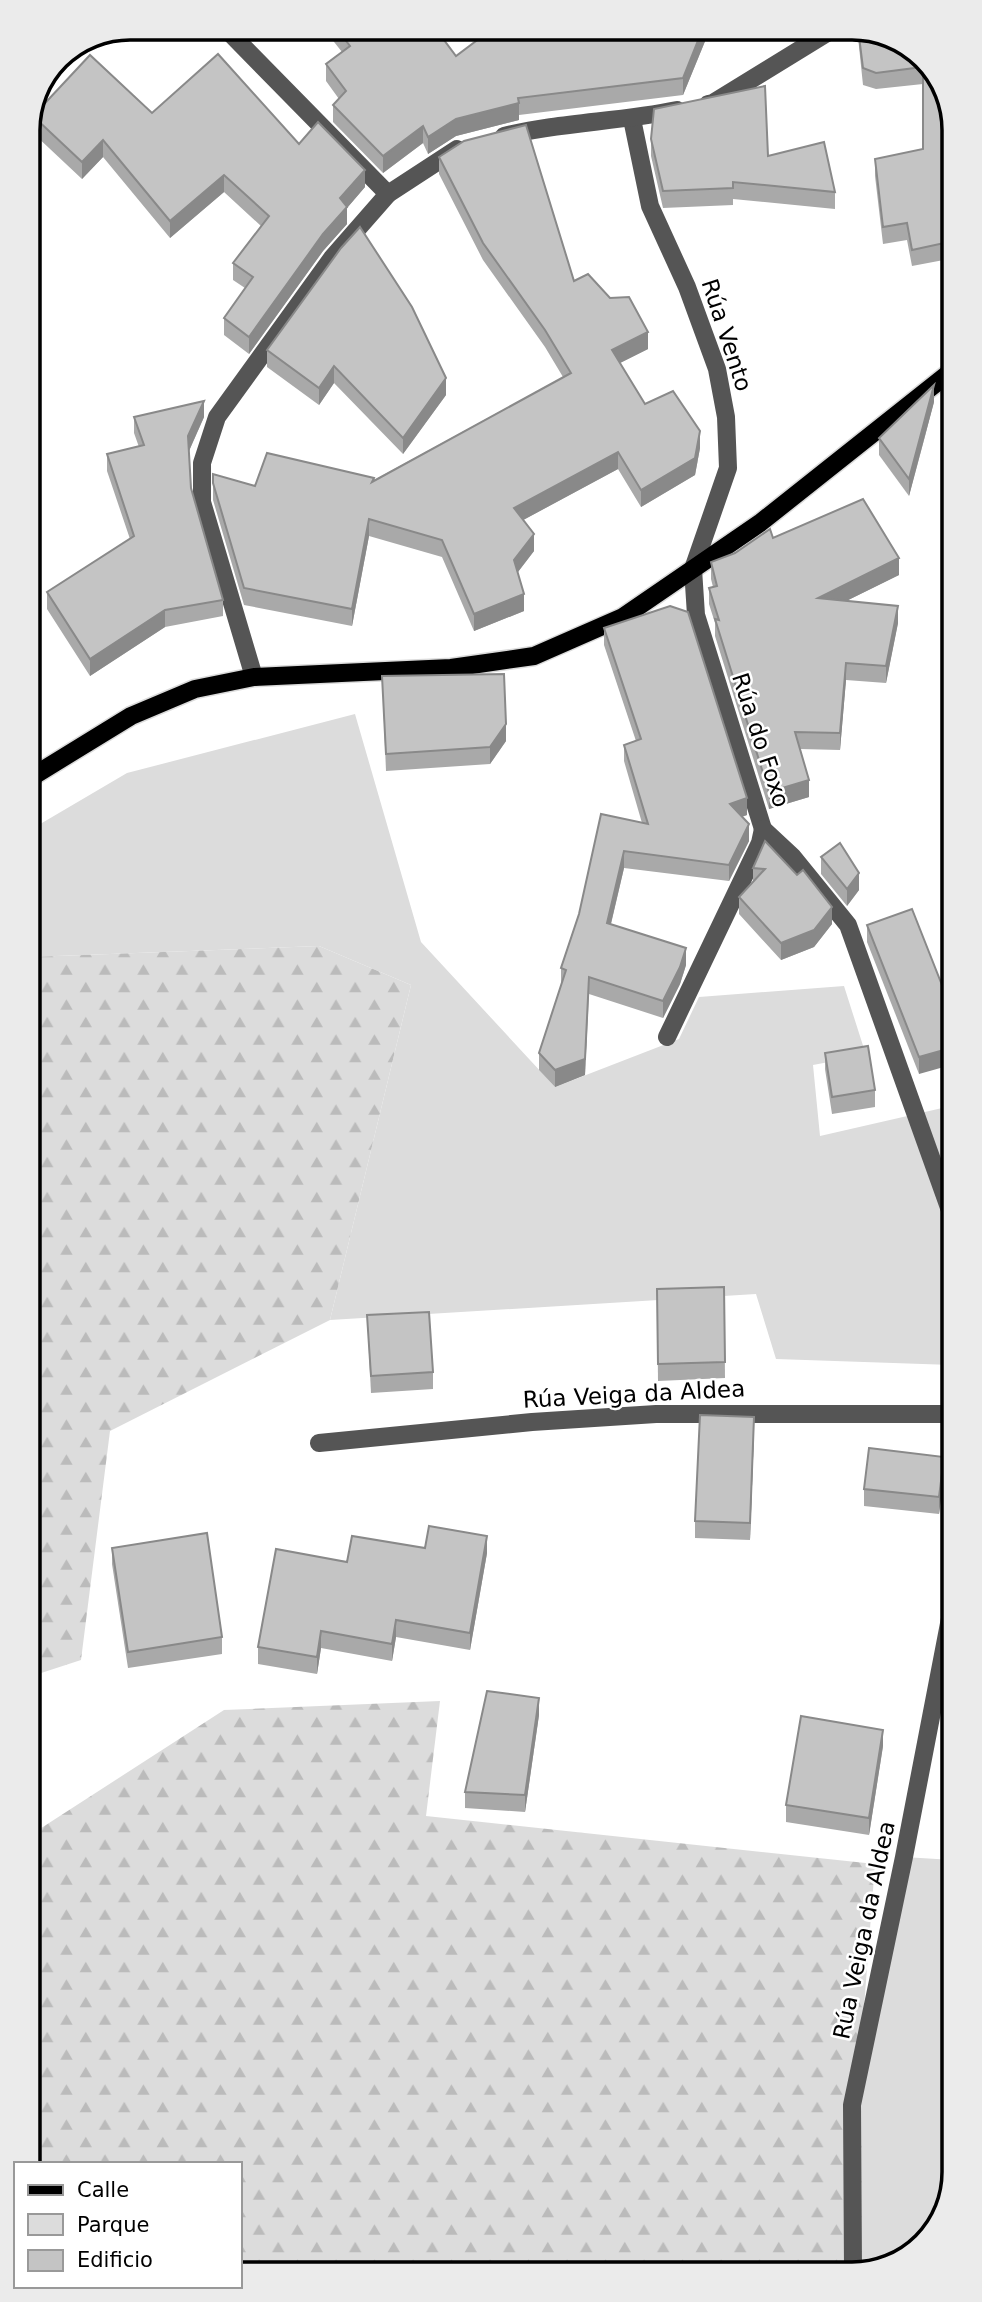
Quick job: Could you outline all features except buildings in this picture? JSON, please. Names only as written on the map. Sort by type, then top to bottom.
[{"type":"main road","points":[[40,772],[131,716],[195,689],[254,677],[451,668],[534,656],[623,617],[760,523],[942,379]]},
{"type":"street","points":[[237,40],[388,194]]},
{"type":"street","points":[[254,677],[202,502],[202,463],[217,417],[332,258],[388,194],[459,147],[538,127],[632,119],[713,103],[815,40]]},
{"type":"street","name":"Rúa Vento","points":[[632,119],[650,206],[687,287],[717,369],[726,417],[728,468],[693,569]]},
{"type":"street","name":"Rúa do Foxo","points":[[693,569],[696,615],[763,829],[792,856],[848,925],[942,1191]]},
{"type":"street","points":[[667,1037],[760,843],[763,829]]},
{"type":"street","name":"Rúa Veiga da Aldea","points":[[319,1443],[656,1413],[942,1414]]},
{"type":"street","name":"Rúa Veiga da Aldea","points":[[853,2262],[852,2105],[942,1661]]},
{"type":"green space","points":[[355,714],[421,942],[555,1087],[679,1039],[699,997],[844,986],[866,1055],[813,1065],[820,1136],[942,1108],[942,1365],[776,1359],[756,1294],[330,1320],[411,985],[319,946],[40,957],[40,824],[127,773]]},
{"type":"green space","points":[[319,946],[411,985],[330,1320],[110,1431],[81,1660],[40,1673],[40,957]]},
{"type":"green space","points":[[440,1701],[426,1816],[875,1864],[859,2072],[869,2260],[852,2262],[242,2262],[242,2162],[40,2162],[40,1829],[224,1710]]},
{"type":"green space","points":[[904,1857],[942,1859],[940,2189],[937,2201],[923,2226],[902,2247],[881,2257],[853,2262],[852,2105]]}]
